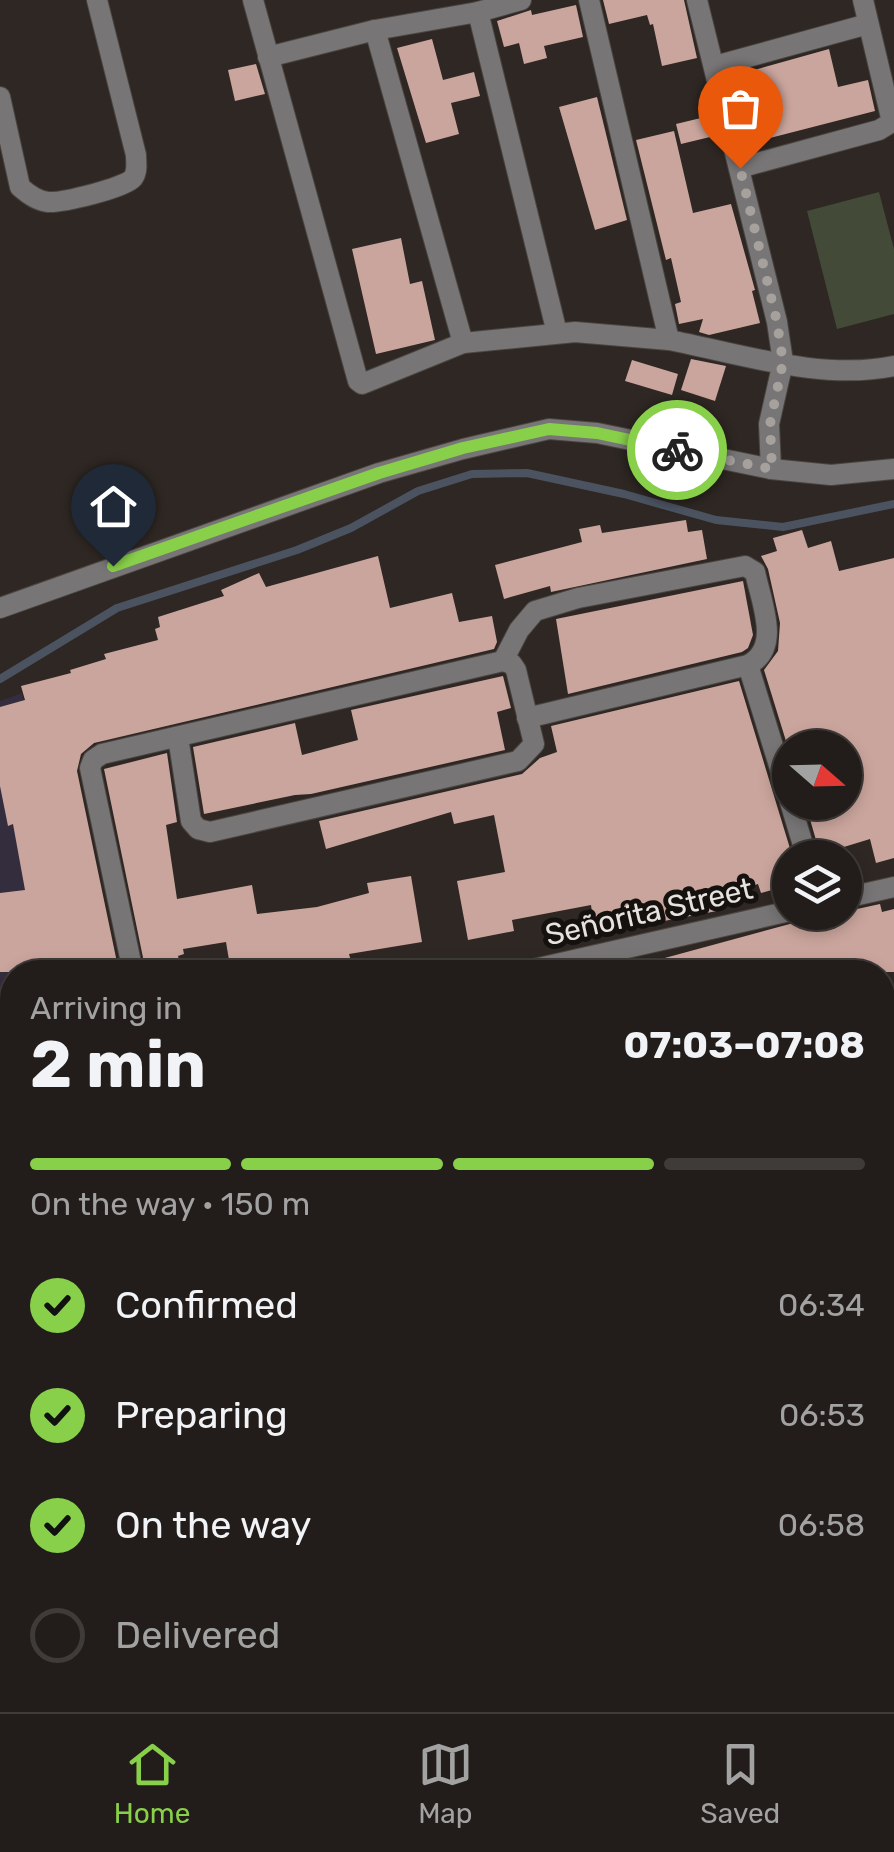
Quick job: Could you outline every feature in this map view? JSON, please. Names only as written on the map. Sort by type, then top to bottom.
[{"type":"street","points":[[0,97],[20,187],[30,196],[46,202],[62,201],[128,184],[136,174],[136,155],[96,0]]},
{"type":"street","points":[[252,0],[358,381],[366,384],[463,343],[557,333],[669,340],[825,371],[869,371],[894,366]]},
{"type":"street","points":[[268,56],[375,30],[432,10],[478,12],[521,0]]},
{"type":"street","points":[[588,0],[669,340]]},
{"type":"street","points":[[697,0],[777,322],[783,362],[770,424],[772,469]]},
{"type":"street","points":[[740,168],[888,128],[892,122],[863,0]]},
{"type":"street","points":[[478,12],[557,333]]},
{"type":"street","points":[[715,66],[868,24]]},
{"type":"street","points":[[375,30],[463,343]]},
{"type":"street","points":[[0,608],[379,473],[463,448],[549,429],[597,433],[772,469],[831,475],[894,469]]},
{"type":"street","points":[[503,662],[519,630],[535,611],[578,598],[745,566],[755,572],[767,631],[767,647],[761,659],[528,718]]},
{"type":"street","points":[[130,960],[90,768],[102,754],[503,662],[512,664],[516,670],[534,744],[518,761],[210,832],[198,830],[191,821],[178,737]]},
{"type":"street","points":[[748,665],[772,743]]},
{"type":"street","points":[[862,894],[894,887]]},
{"type":"street","name":"Señorita Street","points":[[574,960],[772,915]]},
{"type":"shaded area","points":[[22,693],[78,960],[0,960],[0,701]]},
{"type":"green space","points":[[879,192],[894,249],[894,314],[837,329],[807,211]]},
{"type":"building","points":[[603,0],[684,0],[697,58],[662,66],[653,24],[650,25],[647,15],[609,24]]},
{"type":"building","points":[[576,5],[583,37],[544,46],[547,58],[524,64],[519,43],[504,47],[497,21],[531,10],[532,15]]},
{"type":"building","points":[[432,39],[443,80],[474,72],[480,96],[451,103],[459,134],[426,143],[397,48]]},
{"type":"building","points":[[829,49],[838,87],[868,80],[875,111],[770,138],[761,98],[754,100],[747,72]]},
{"type":"building","points":[[256,64],[265,94],[235,101],[228,70]]},
{"type":"building","points":[[597,97],[627,220],[595,230],[559,107]]},
{"type":"building","points":[[705,117],[710,137],[681,144],[676,124]]},
{"type":"building","points":[[674,131],[693,213],[731,204],[760,323],[709,335],[699,332],[703,319],[679,324],[675,304],[681,302],[671,258],[666,260],[636,140]]},
{"type":"building","points":[[401,238],[410,284],[422,281],[435,340],[376,354],[352,249]]},
{"type":"building","points":[[691,359],[726,366],[715,401],[681,390]]},
{"type":"building","points":[[632,360],[678,374],[672,395],[625,381]]},
{"type":"building","points":[[686,520],[688,532],[702,530],[707,559],[551,592],[550,586],[504,599],[495,565],[582,542],[579,529],[600,525],[602,533]]},
{"type":"building","points":[[802,530],[808,548],[831,541],[839,571],[894,558],[894,858],[876,863],[870,839],[816,840],[810,820],[862,820],[862,730],[783,730],[764,670],[778,651],[780,623],[768,569],[761,556],[777,551],[773,538]]},
{"type":"building","points":[[378,556],[390,608],[452,593],[459,622],[492,616],[497,642],[494,649],[94,743],[81,754],[77,771],[116,960],[0,960],[0,893],[25,890],[13,824],[8,826],[0,786],[0,707],[25,700],[21,686],[71,673],[70,670],[106,659],[104,654],[158,640],[158,617],[224,596],[221,590],[259,573],[266,587]]},
{"type":"building","points":[[743,581],[753,635],[742,652],[568,694],[556,619]]},
{"type":"building","points":[[503,676],[511,708],[497,712],[505,750],[204,814],[193,747],[295,723],[302,755],[358,740],[351,710]]},
{"type":"building","points":[[739,681],[772,789],[772,820],[781,820],[787,840],[772,840],[772,890],[761,893],[758,884],[715,897],[717,911],[595,934],[591,905],[512,920],[514,931],[468,940],[457,881],[505,872],[494,815],[454,824],[451,812],[326,849],[319,821],[522,774],[540,758],[557,752],[551,726]]},
{"type":"building","points":[[167,753],[177,822],[166,825],[177,899],[252,885],[257,914],[317,907],[369,893],[367,883],[411,876],[422,942],[349,954],[351,960],[229,960],[226,942],[183,949],[179,960],[144,960],[104,769]]},
{"type":"building","points":[[880,904],[882,912],[894,909],[894,960],[657,960],[772,929],[862,930],[862,908]]},
{"type":"waterway","points":[[0,679],[117,608],[297,550],[351,528],[418,491],[472,474],[527,473],[624,494],[716,520],[783,527],[894,504]]},
{"type":"way so far","points":[[677,450],[772,469],[770,424],[783,362],[740,168]]},
{"type":"route","points":[[113,566],[379,473],[463,448],[549,429],[597,433],[677,450]]}]
